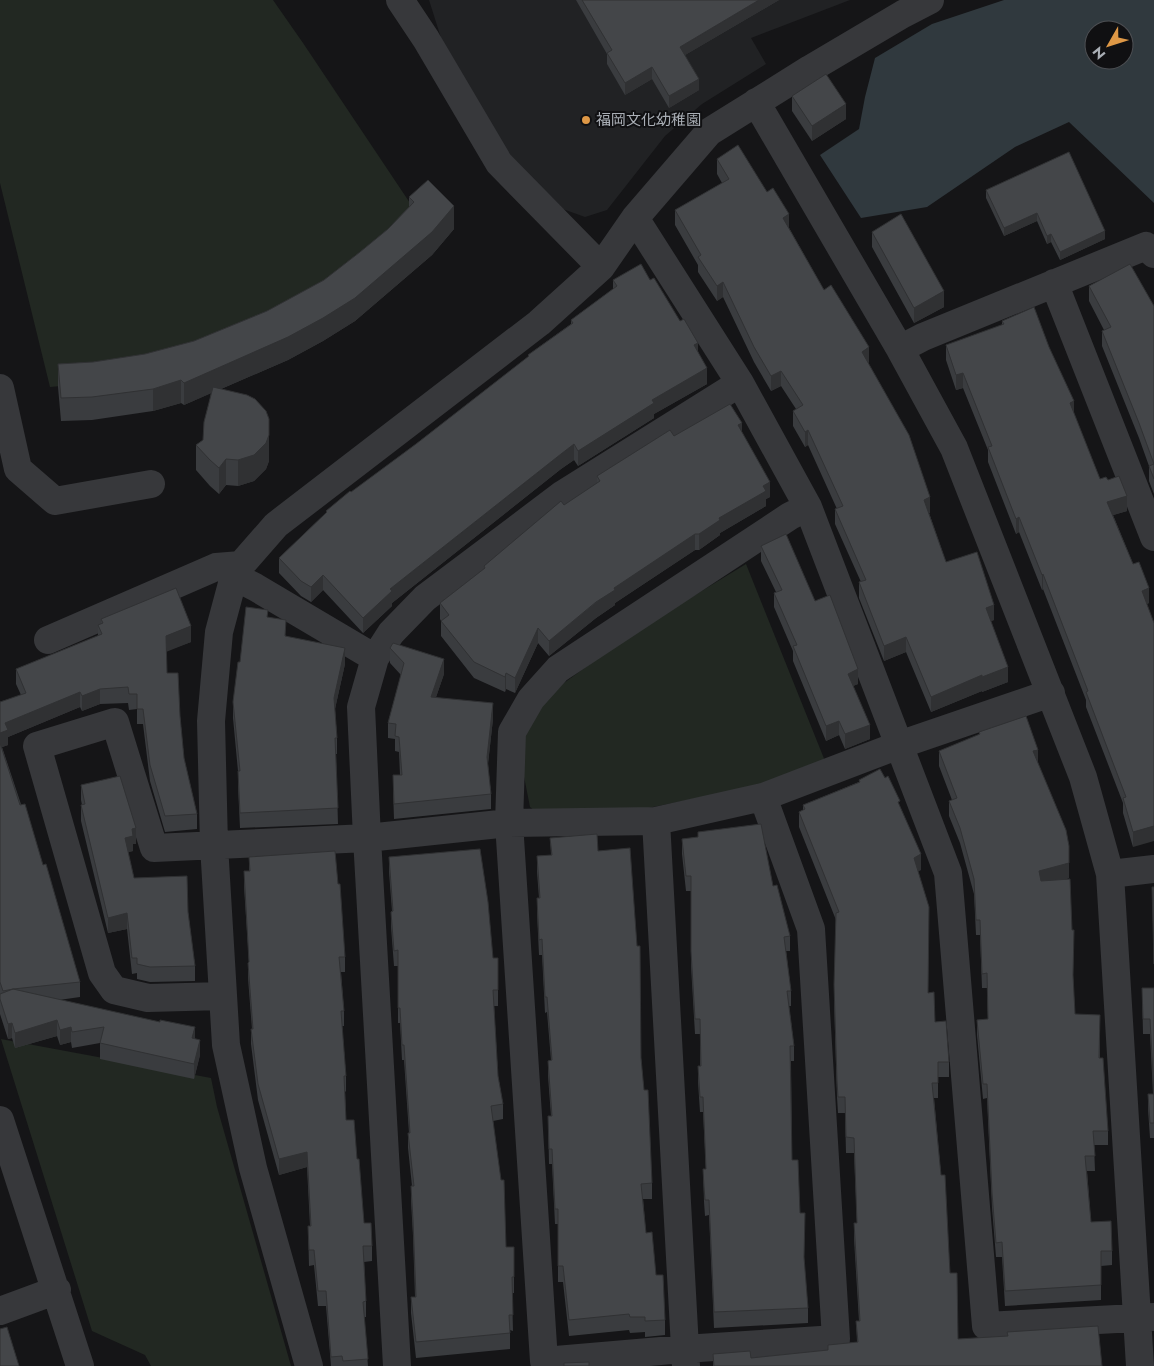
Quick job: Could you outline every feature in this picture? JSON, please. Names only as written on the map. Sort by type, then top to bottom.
[{"type":"street","points":[[400,0],[426,39],[499,163],[601,267]]},
{"type":"street","points":[[416,0],[426,39]]},
{"type":"street","points":[[309,1366],[253,1168],[226,1045],[214,845],[211,721],[219,632],[238,571],[276,525],[539,323],[601,267],[635,218],[708,132],[903,14],[930,0]]},
{"type":"street","points":[[756,102],[900,349],[954,448],[1083,777],[1110,874],[1146,1318],[1140,1366]]},
{"type":"street","points":[[635,218],[740,383],[808,507],[948,873],[986,1326],[1146,1318]]},
{"type":"street","points":[[900,349],[923,337],[1146,246],[1154,254]]},
{"type":"street","points":[[1054,283],[1154,537]]},
{"type":"street","points":[[397,1366],[361,707],[375,658],[391,633],[425,598],[563,494],[740,383]]},
{"type":"street","points":[[0,388],[18,469],[55,501],[151,484]]},
{"type":"street","points":[[763,797],[811,929],[836,1339],[685,1357],[544,1361],[509,824],[512,732],[531,699],[558,669],[790,516],[808,507]]},
{"type":"street","points":[[48,640],[216,568],[238,571],[255,587],[375,658]]},
{"type":"street","points":[[223,996],[148,998],[114,990],[102,973],[37,746],[115,722],[154,848],[367,838],[509,824],[656,821],[763,797],[899,745],[1051,693]]},
{"type":"street","points":[[656,821],[685,1357]]},
{"type":"street","points":[[1110,874],[1154,869]]},
{"type":"street","points":[[0,1120],[57,1290],[80,1366]]},
{"type":"street","points":[[0,1310],[57,1290]]},
{"type":"shaded area","points":[[0,0],[273,0],[410,203],[423,214],[295,315],[92,383],[50,387],[0,183]]},
{"type":"shaded area","name":"福岡文化幼稚園","points":[[429,0],[850,0],[751,38],[766,64],[702,104],[665,136],[607,210],[585,217],[560,208],[512,158],[448,60]]},
{"type":"shaded area","points":[[1004,0],[1154,0],[1154,203],[1069,122],[1015,147],[927,207],[861,218],[820,155],[859,129],[875,58],[932,24]]},
{"type":"shaded area","points":[[746,564],[825,761],[757,786],[648,808],[539,814],[530,807],[520,756],[530,717],[564,683],[631,634]]},
{"type":"shaded area","points":[[1,1039],[211,1078],[217,1107],[291,1366],[151,1366],[145,1355],[92,1331]]},
{"type":"building","points":[[582,0],[759,0],[680,47],[699,79],[669,96],[652,67],[625,83],[607,53],[612,50]]},
{"type":"building","points":[[826,74],[846,104],[812,126],[792,96]]},
{"type":"building","points":[[738,145],[767,192],[773,188],[789,214],[783,218],[824,290],[831,285],[869,347],[862,352],[909,435],[930,497],[924,500],[946,562],[977,552],[994,605],[986,608],[1008,667],[982,677],[982,675],[931,697],[906,637],[884,646],[859,582],[866,580],[835,509],[843,506],[808,430],[805,432],[793,411],[803,405],[781,371],[771,376],[754,347],[723,282],[717,286],[698,257],[701,255],[675,210],[729,179],[717,159]]},
{"type":"building","points":[[1069,152],[1105,231],[1060,252],[1051,234],[1047,236],[1037,213],[1004,228],[986,190]]},
{"type":"building","points":[[428,180],[454,206],[432,232],[355,298],[323,318],[288,337],[184,383],[181,380],[153,389],[92,397],[61,398],[58,364],[93,362],[145,354],[194,341],[267,311],[324,280],[388,229],[414,202],[409,197]]},
{"type":"building","points":[[901,214],[944,291],[914,308],[872,232]]},
{"type":"building","points":[[641,264],[650,280],[654,278],[680,321],[684,319],[698,343],[694,345],[707,368],[652,400],[654,403],[578,451],[574,444],[390,589],[392,591],[363,618],[323,575],[311,587],[301,581],[279,558],[326,511],[350,491],[416,444],[528,355],[573,323],[571,320],[617,286],[613,280]]},
{"type":"building","points":[[1130,264],[1154,306],[1154,464],[1102,331],[1111,327],[1089,286]]},
{"type":"building","points":[[1034,307],[1049,347],[1074,401],[1070,403],[1100,479],[1106,477],[1108,480],[1119,476],[1127,496],[1107,502],[1133,564],[1139,562],[1149,588],[1142,591],[1154,623],[1154,826],[1133,832],[1123,798],[1126,797],[1086,692],[1088,691],[1043,574],[1019,517],[1016,519],[988,447],[992,446],[963,373],[956,375],[946,345],[1004,324],[1002,321]]},
{"type":"building","points":[[213,387],[247,395],[255,399],[266,411],[269,419],[269,435],[266,443],[254,455],[238,460],[226,459],[219,468],[196,445],[203,440],[204,422]]},
{"type":"building","points":[[730,404],[742,423],[738,425],[770,482],[763,486],[766,491],[719,518],[720,520],[699,534],[695,534],[614,588],[615,590],[596,602],[549,641],[538,628],[515,678],[506,673],[505,677],[474,662],[441,621],[449,615],[440,603],[485,568],[484,566],[561,501],[564,505],[600,481],[597,476],[670,430],[674,436]]},
{"type":"building","points":[[1154,464],[1154,479],[1149,466]]},
{"type":"building","points":[[786,534],[815,601],[830,595],[858,669],[848,674],[870,725],[845,734],[839,721],[826,726],[793,646],[797,645],[774,593],[782,590],[761,546]]},
{"type":"building","points":[[176,588],[191,626],[166,636],[167,673],[178,673],[184,758],[197,814],[165,816],[150,765],[143,709],[137,709],[137,694],[129,694],[128,687],[100,689],[82,696],[80,692],[5,723],[8,730],[0,733],[0,702],[26,693],[16,669],[102,634],[98,625],[103,623],[101,619]]},
{"type":"building","points":[[246,607],[268,610],[267,617],[286,620],[285,636],[345,648],[334,698],[337,738],[335,738],[338,808],[240,813],[238,771],[240,771],[233,702],[238,662],[240,662]]},
{"type":"building","points":[[393,643],[444,659],[431,697],[493,703],[487,757],[491,794],[394,804],[393,775],[402,775],[399,737],[395,736],[396,724],[388,723],[404,663],[390,648]]},
{"type":"building","points":[[1026,716],[1038,750],[1033,751],[1066,830],[1069,846],[1069,863],[1039,871],[1041,881],[1070,879],[1072,930],[1074,930],[1073,975],[1075,1014],[1100,1015],[1099,1058],[1103,1058],[1108,1131],[1093,1131],[1095,1156],[1085,1156],[1091,1222],[1111,1221],[1112,1251],[1101,1251],[1101,1285],[1005,1291],[1002,1242],[996,1243],[987,1084],[983,1084],[977,1020],[988,1019],[987,973],[982,974],[980,920],[976,920],[974,879],[960,828],[949,801],[957,798],[939,751],[980,734],[979,732]]},
{"type":"building","points":[[0,743],[20,805],[25,804],[43,865],[46,864],[80,982],[3,991],[0,982]]},
{"type":"building","points":[[880,769],[885,778],[888,776],[921,854],[914,858],[929,907],[928,993],[934,992],[935,1022],[946,1021],[949,1062],[938,1062],[938,1083],[932,1083],[941,1175],[945,1175],[950,1273],[957,1273],[958,1339],[1008,1336],[1007,1332],[1098,1326],[1102,1366],[714,1366],[713,1354],[750,1351],[751,1358],[828,1350],[828,1345],[858,1342],[856,1321],[860,1321],[854,1223],[857,1223],[854,1138],[846,1137],[845,1097],[838,1097],[837,1081],[834,985],[836,913],[839,912],[799,812],[805,809],[803,805],[860,782],[859,780]]},
{"type":"building","points":[[120,776],[136,828],[132,829],[133,836],[125,838],[134,878],[187,876],[188,912],[195,966],[150,967],[137,964],[137,958],[132,958],[127,913],[108,918],[81,805],[85,804],[81,785]]},
{"type":"building","points":[[761,824],[773,886],[777,885],[790,936],[784,937],[791,991],[787,991],[794,1046],[790,1046],[792,1160],[798,1160],[800,1213],[805,1213],[804,1257],[808,1308],[714,1312],[709,1200],[705,1200],[703,1169],[706,1169],[703,1097],[700,1097],[698,1066],[701,1066],[700,1019],[695,1019],[691,951],[691,876],[686,876],[682,839],[698,837],[698,832]]},
{"type":"building","points":[[597,834],[598,851],[630,848],[637,946],[640,946],[641,1058],[644,1090],[648,1090],[652,1183],[641,1184],[646,1233],[652,1232],[656,1275],[663,1275],[665,1320],[645,1321],[645,1317],[630,1317],[629,1314],[569,1320],[563,1266],[558,1266],[558,1209],[555,1209],[552,1149],[549,1149],[548,1116],[552,1116],[548,1061],[552,1060],[547,997],[545,997],[542,939],[539,940],[537,898],[540,898],[537,856],[552,855],[550,838]]},
{"type":"building","points":[[480,849],[488,902],[493,958],[498,958],[498,990],[493,990],[498,1076],[503,1104],[491,1106],[501,1180],[504,1180],[506,1247],[514,1247],[514,1277],[512,1277],[513,1315],[509,1315],[510,1333],[416,1342],[411,1297],[416,1297],[411,1186],[414,1186],[408,1133],[410,1133],[404,1045],[402,1045],[400,1008],[398,1008],[398,950],[394,951],[389,857]]},
{"type":"building","points":[[335,851],[338,884],[340,884],[345,957],[339,957],[344,1011],[341,1011],[346,1076],[344,1076],[346,1120],[354,1120],[364,1223],[371,1223],[372,1246],[363,1246],[366,1301],[363,1302],[368,1359],[343,1361],[342,1356],[331,1357],[326,1291],[318,1291],[314,1250],[309,1250],[308,1226],[311,1226],[307,1152],[279,1159],[258,1084],[251,1029],[253,1029],[244,871],[250,871],[249,857]]},
{"type":"building","points":[[1152,887],[1154,887],[1154,964]]},
{"type":"building","points":[[1142,988],[1154,988],[1154,1094],[1150,1019],[1143,1019]]},
{"type":"building","points":[[13,989],[160,1022],[160,1020],[195,1027],[192,1038],[200,1040],[194,1064],[100,1043],[104,1027],[72,1032],[71,1027],[60,1030],[57,1020],[15,1033],[12,1023],[8,1024],[0,999],[0,994]]},
{"type":"building","points":[[1148,1094],[1154,1094],[1154,1123],[1150,1123]]},
{"type":"building","points":[[7,1327],[19,1366],[0,1366],[0,1329]]},
{"type":"building","points":[[589,1362],[589,1366],[564,1366],[564,1363]]},
{"type":"place","name":"福岡文化幼稚園","points":[[586,120]]}]
